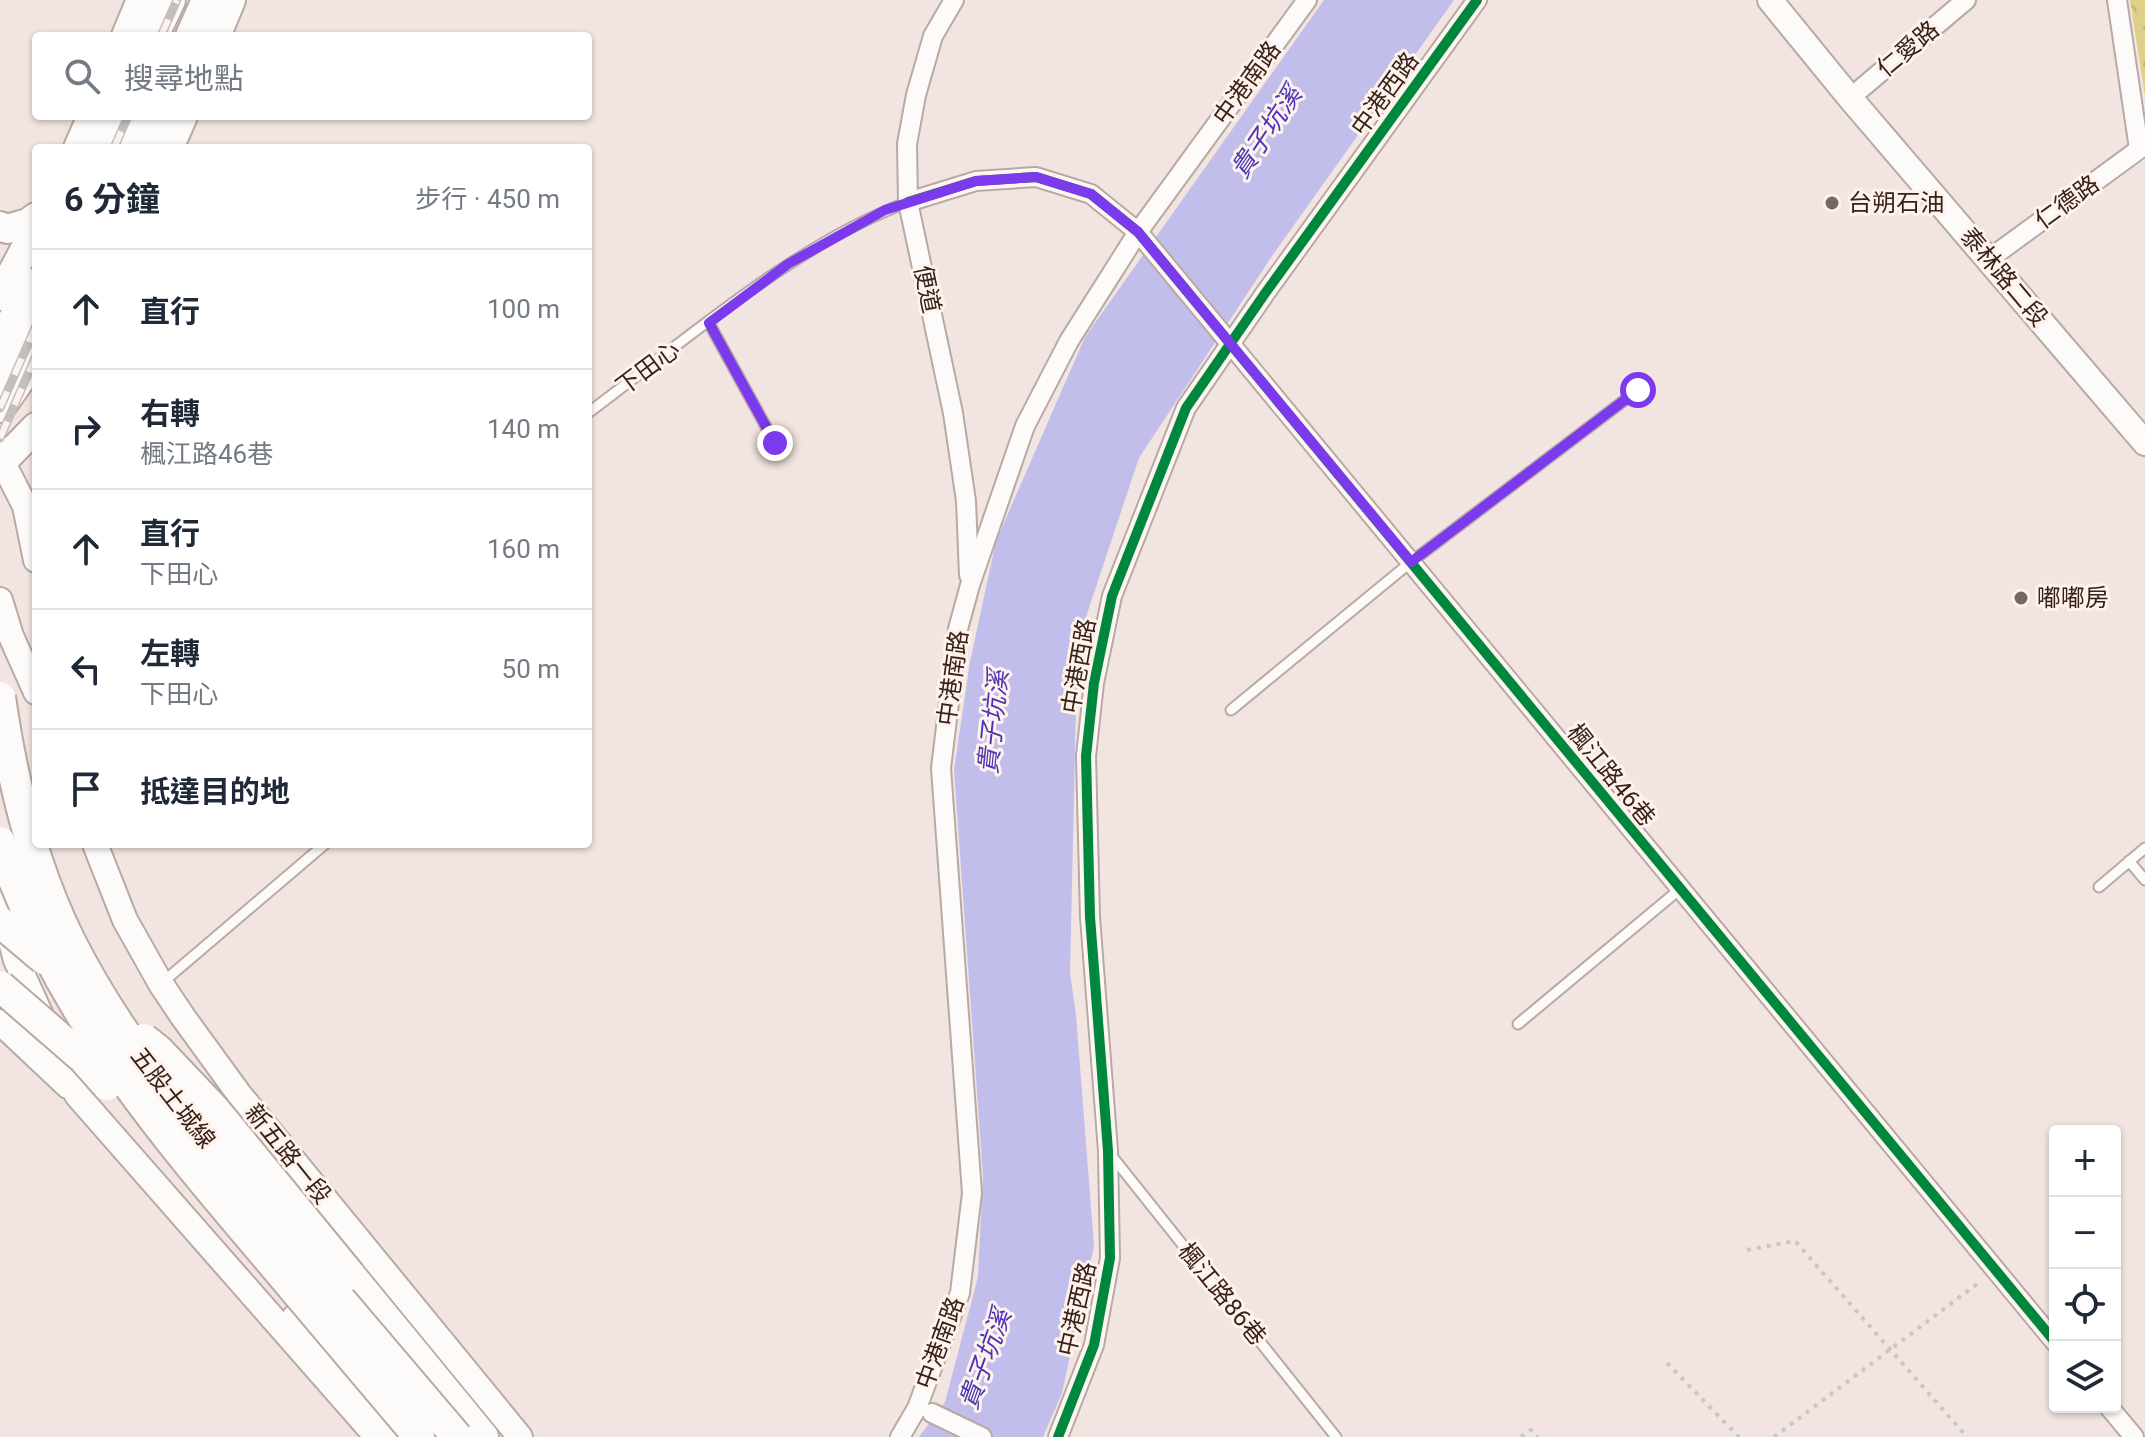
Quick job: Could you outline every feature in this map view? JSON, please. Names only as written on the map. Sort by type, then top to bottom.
[{"type":"highway","points":[[154,32],[167,0]]},
{"type":"highway","points":[[192,32],[205,0]]},
{"type":"highway","points":[[105,144],[115,120]]},
{"type":"highway","points":[[144,144],[154,120]]},
{"type":"highway","points":[[0,342],[32,290]]},
{"type":"highway","points":[[0,407],[32,362]]},
{"type":"highway","name":"五股土城線","points":[[0,697],[7,744],[32,843]]},
{"type":"highway","name":"五股土城線","points":[[0,842],[16,891],[56,973],[116,1071],[173,1146],[419,1437]]},
{"type":"highway","name":"五股土城線","points":[[33,848],[69,939],[97,992],[130,1042],[195,1128],[457,1437]]},
{"type":"highway","points":[[0,922],[158,1050],[214,1109],[483,1437]]},
{"type":"highway","points":[[0,986],[84,1059],[163,1148],[297,1319],[400,1437]]},
{"type":"main road","points":[[128,32],[141,0]]},
{"type":"main road","points":[[169,32],[182,0]]},
{"type":"main road","points":[[218,32],[231,0]]},
{"type":"main road","name":"泰林路二段","points":[[1770,0],[2145,443]]},
{"type":"main road","points":[[80,144],[90,120]]},
{"type":"main road","points":[[123,144],[132,120]]},
{"type":"main road","points":[[171,144],[181,120]]},
{"type":"main road","points":[[0,226],[7,229],[32,220]]},
{"type":"main road","points":[[0,296],[32,236]]},
{"type":"main road","points":[[0,369],[32,325]]},
{"type":"main road","points":[[32,431],[1,458],[25,506],[32,540]]},
{"type":"main road","points":[[0,600],[11,636],[32,683]]},
{"type":"main road","name":"新五路一段","points":[[97,848],[125,920],[161,984],[239,1094],[520,1437]]},
{"type":"main road","points":[[0,901],[16,960],[77,1095]]},
{"type":"main road","points":[[0,1022],[77,1095],[377,1437]]},
{"type":"street","name":"便道","points":[[954,0],[933,36],[916,95],[907,144],[908,202],[953,413],[966,501],[970,585]]},
{"type":"street","name":"中港南路","points":[[900,1437],[925,1410],[960,1293],[972,1193],[941,768],[958,629],[970,585],[1025,426],[1069,341],[1307,0]]},
{"type":"street","name":"中港西路","points":[[1058,1437],[1094,1345],[1110,1258],[1108,1151],[1090,917],[1086,756],[1094,683],[1112,596],[1186,408],[1228,339],[1266,292],[1477,0]]},
{"type":"street","name":"仁愛路","points":[[1850,98],[1966,0]]},
{"type":"street","points":[[2117,0],[2142,147]]},
{"type":"street","name":"仁德路","points":[[1989,259],[2142,147]]},
{"type":"street","name":"下田心","points":[[908,202],[976,181],[1036,177],[1091,194],[1143,237]]},
{"type":"street","name":"楓江路46巷","points":[[1143,237],[2054,1341]]},
{"type":"street","points":[[925,1410],[982,1437]]},
{"type":"street","points":[[2114,1413],[2134,1437]]},
{"type":"lane","name":"下田心","points":[[592,410],[788,264],[885,210],[908,202]]},
{"type":"lane","points":[[709,323],[775,443]]},
{"type":"lane","points":[[1231,710],[1411,562],[1638,390]]},
{"type":"lane","points":[[161,984],[320,848]]},
{"type":"lane","points":[[2099,887],[2145,848]]},
{"type":"lane","points":[[2129,861],[2145,880]]},
{"type":"lane","points":[[1518,1024],[1680,889]]},
{"type":"lane","name":"楓江路86巷","points":[[1108,1151],[1336,1437]]},
{"type":"path","points":[[1747,1250],[1795,1241],[1967,1437]]},
{"type":"path","points":[[1774,1437],[1996,1270]]},
{"type":"path","points":[[1667,1363],[1739,1437]]},
{"type":"path","points":[[1521,1437],[1531,1430],[1538,1437]]},
{"type":"green space","points":[[2130,0],[2145,0],[2145,96]]},
{"type":"water","name":"貴子坑溪","points":[[1324,0],[1454,0],[1272,256],[1139,458],[1085,620],[1076,706],[1070,973],[1094,1246],[1062,1393],[1043,1437],[919,1437],[945,1402],[978,1277],[983,1176],[954,770],[970,662],[996,541],[1085,337]]},
{"type":"railway","points":[[163,32],[177,0]]},
{"type":"railway","points":[[116,144],[126,120]]},
{"type":"railway","points":[[0,408],[32,335]]},
{"type":"railway","points":[[0,438],[32,365]]},
{"type":"cycle path","points":[[1058,1437],[1094,1345],[1110,1258],[1108,1151],[1090,917],[1086,756],[1094,683],[1112,596],[1186,408],[1477,0]]},
{"type":"cycle path","points":[[908,202],[976,181],[1036,177],[1091,194],[1138,232],[2054,1341]]},
{"type":"place","name":"台朔石油","points":[[1832,203]]},
{"type":"place","name":"嘟嘟房","points":[[2021,598]]},
{"type":"route","points":[[775,443],[709,323],[788,264],[885,210],[976,181],[1036,177],[1091,194],[1138,232],[1411,562],[1638,390]]}]
